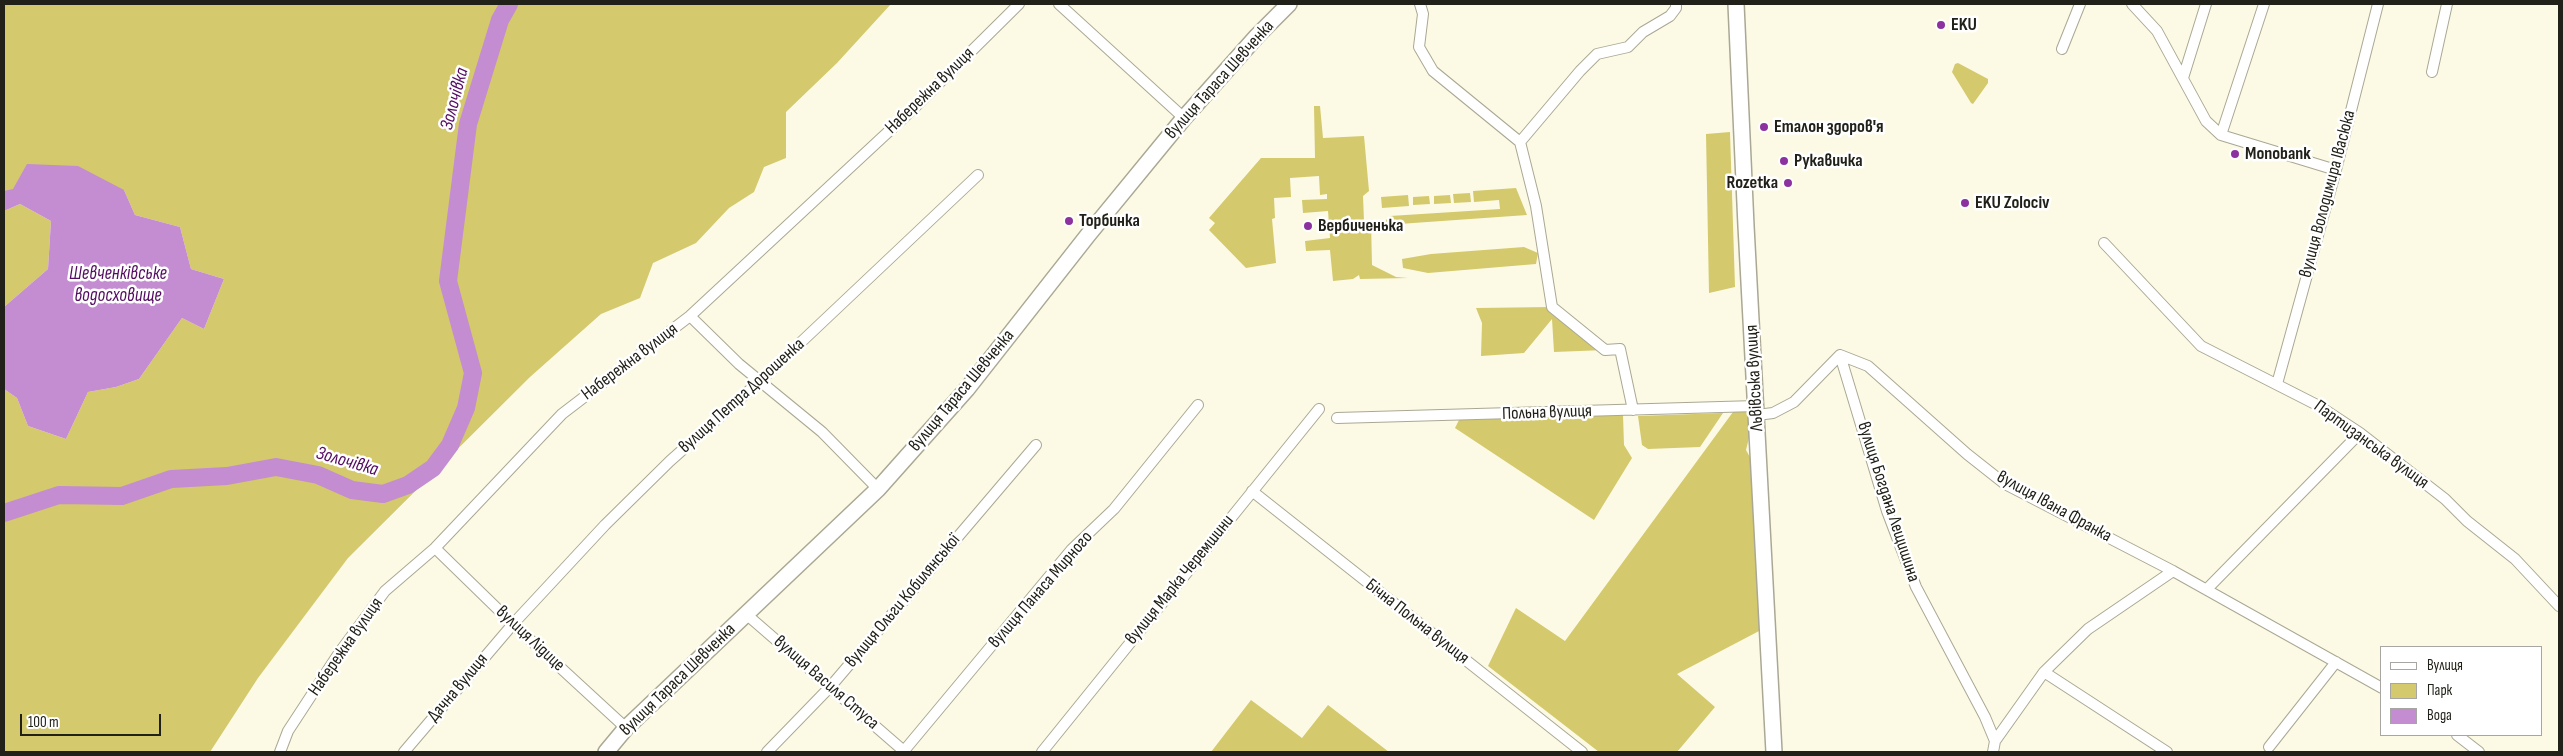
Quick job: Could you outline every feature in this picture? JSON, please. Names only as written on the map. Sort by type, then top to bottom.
[{"type":"main road","name":"вулиця Тараса Шевченка","points":[[606,752],[626,728],[878,489],[967,389],[1088,235],[1184,118],[1257,36],[1289,4]]},
{"type":"main road","name":"Львівська вулиця","points":[[1736,4],[1774,752]]},
{"type":"street","name":"Набережна вулиця","points":[[280,752],[288,731],[339,653],[385,591],[435,548],[562,414],[690,316],[915,107],[1019,4]]},
{"type":"street","points":[[1059,4],[1184,118]]},
{"type":"street","points":[[1420,4],[1423,14],[1419,47],[1429,65],[1441,79],[1520,142],[1536,206],[1552,307],[1605,350],[1620,349],[1633,410]]},
{"type":"street","points":[[1520,142],[1596,54],[1628,48],[1643,32],[1670,16],[1676,8],[1676,4]]},
{"type":"street","points":[[2062,49],[2080,4]]},
{"type":"street","points":[[2132,4],[2156,31],[2206,121],[2221,135],[2336,170]]},
{"type":"street","points":[[2183,78],[2206,4]]},
{"type":"street","points":[[2221,135],[2264,4]]},
{"type":"street","name":"вулиця Володимира Івасюка","points":[[2277,384],[2336,170],[2378,4]]},
{"type":"street","points":[[2432,72],[2447,4]]},
{"type":"street","name":"вулиця Петра Дорошенка","points":[[513,624],[605,525],[664,467],[761,380],[978,174]]},
{"type":"street","name":"Партизанська вулиця","points":[[2104,243],[2201,346],[2319,406],[2360,433],[2445,499],[2474,527],[2515,559],[2559,606]]},
{"type":"street","points":[[690,316],[739,364],[761,380],[822,432],[878,489]]},
{"type":"street","name":"Польна вулиця","points":[[1337,418],[1633,410],[1757,410],[1774,413],[1794,402],[1840,355]]},
{"type":"street","name":"вулиця Івана Франка","points":[[1840,355],[1868,366],[1967,454],[2005,484],[2207,589],[2380,687]]},
{"type":"street","name":"вулиця Богдана Лещишина","points":[[1840,355],[1887,511],[1916,587],[1959,665],[1995,741]]},
{"type":"street","name":"вулиця Панаса Мирного","points":[[904,752],[1072,549],[1114,509],[1198,405]]},
{"type":"street","name":"вулиця Марка Черемшини","points":[[1042,752],[1319,409]]},
{"type":"street","points":[[2207,589],[2360,433]]},
{"type":"street","name":"вулиця Ольги Кобилянської","points":[[767,752],[831,686],[1036,445]]},
{"type":"street","name":"Бічна Польна вулиця","points":[[1252,491],[1582,752]]},
{"type":"street","name":"вулиця Лідице","points":[[435,548],[513,624],[626,728]]},
{"type":"street","points":[[1993,752],[1995,741],[2044,672],[2088,629],[2173,571]]},
{"type":"street","name":"вулиця Василя Стуса","points":[[746,614],[831,686],[904,752]]},
{"type":"street","name":"Дачна вулиця","points":[[404,752],[513,624]]},
{"type":"street","points":[[2269,747],[2336,662]]},
{"type":"street","points":[[2044,672],[2167,752]]},
{"type":"street","points":[[2458,736],[2478,752]]},
{"type":"green space","points":[[4,4],[891,4],[837,63],[786,112],[786,158],[764,167],[754,192],[729,208],[696,243],[653,263],[640,298],[601,314],[530,377],[348,558],[258,678],[210,752],[4,752],[4,389],[17,398],[28,426],[66,439],[88,392],[116,387],[139,379],[182,318],[204,329],[224,279],[191,269],[180,227],[135,215],[124,190],[4,191]]},
{"type":"green space","points":[[1958,63],[1988,79],[1988,83],[1973,104],[1952,72],[1955,64]]},
{"type":"green space","points":[[1314,106],[1320,106],[1323,138],[1364,136],[1369,191],[1363,196],[1364,221],[1371,222],[1372,265],[1396,277],[1408,278],[1360,279],[1359,275],[1353,279],[1333,281],[1330,250],[1306,251],[1305,241],[1330,238],[1328,211],[1303,213],[1302,200],[1327,199],[1327,194],[1320,195],[1319,176],[1290,178],[1291,197],[1274,198],[1275,218],[1272,219],[1276,263],[1246,268],[1209,230],[1215,223],[1209,218],[1261,158],[1315,158]]},
{"type":"green space","points":[[1730,132],[1735,287],[1709,293],[1706,134]]},
{"type":"green space","points":[[1516,188],[1527,215],[1385,225],[1385,221],[1390,216],[1500,209],[1499,200],[1474,202],[1473,191]]},
{"type":"green space","points":[[1470,193],[1471,202],[1454,203],[1453,194]]},
{"type":"green space","points":[[1408,195],[1409,206],[1382,208],[1381,197]]},
{"type":"green space","points":[[1450,195],[1451,203],[1434,204],[1434,196]]},
{"type":"green space","points":[[1429,196],[1430,204],[1413,205],[1413,197]]},
{"type":"green space","points":[[20,204],[51,221],[48,269],[4,307],[4,211]]},
{"type":"green space","points":[[1524,247],[1538,253],[1536,264],[1428,273],[1403,268],[1402,259],[1431,254]]},
{"type":"green space","points":[[1552,307],[1605,350],[1554,352],[1552,319],[1524,353],[1481,356],[1482,323],[1476,308]]},
{"type":"green space","points":[[1733,412],[1749,412],[1750,434],[1746,450],[1751,459],[1761,630],[1677,674],[1715,707],[1677,752],[1599,752],[1488,666],[1516,608],[1565,641]]},
{"type":"green space","points":[[1723,413],[1700,447],[1648,449],[1642,445],[1638,416]]},
{"type":"green space","points":[[1623,415],[1624,445],[1632,458],[1594,520],[1455,428],[1459,420]]},
{"type":"green space","points":[[1251,700],[1302,738],[1328,705],[1389,752],[1211,752]]},
{"type":"water","name":"Шевченківське водосховище","points":[[27,164],[78,166],[124,190],[135,215],[180,227],[191,269],[224,279],[204,329],[182,318],[139,379],[116,387],[88,392],[66,439],[28,426],[17,398],[4,389],[4,307],[48,269],[51,221],[20,204],[4,211],[4,191],[13,189]]},
{"type":"waterway","name":"Золочівка","points":[[4,513],[59,495],[122,496],[171,479],[227,476],[276,467],[318,475],[352,490],[383,494],[408,485],[433,468],[450,445],[466,408],[473,373],[448,281],[468,124],[500,20],[509,4]]},
{"type":"place","name":"EKU","points":[[1941,25]]},
{"type":"place","name":"Еталон здоров'я","points":[[1764,127]]},
{"type":"place","name":"Monobank","points":[[2235,154]]},
{"type":"place","name":"Рукавичка","points":[[1784,161]]},
{"type":"place","name":"Rozetka","points":[[1788,183]]},
{"type":"place","name":"EKU Zolociv","points":[[1965,203]]},
{"type":"place","name":"Торбинка","points":[[1069,221]]},
{"type":"place","name":"Вербиченька","points":[[1308,226]]}]
